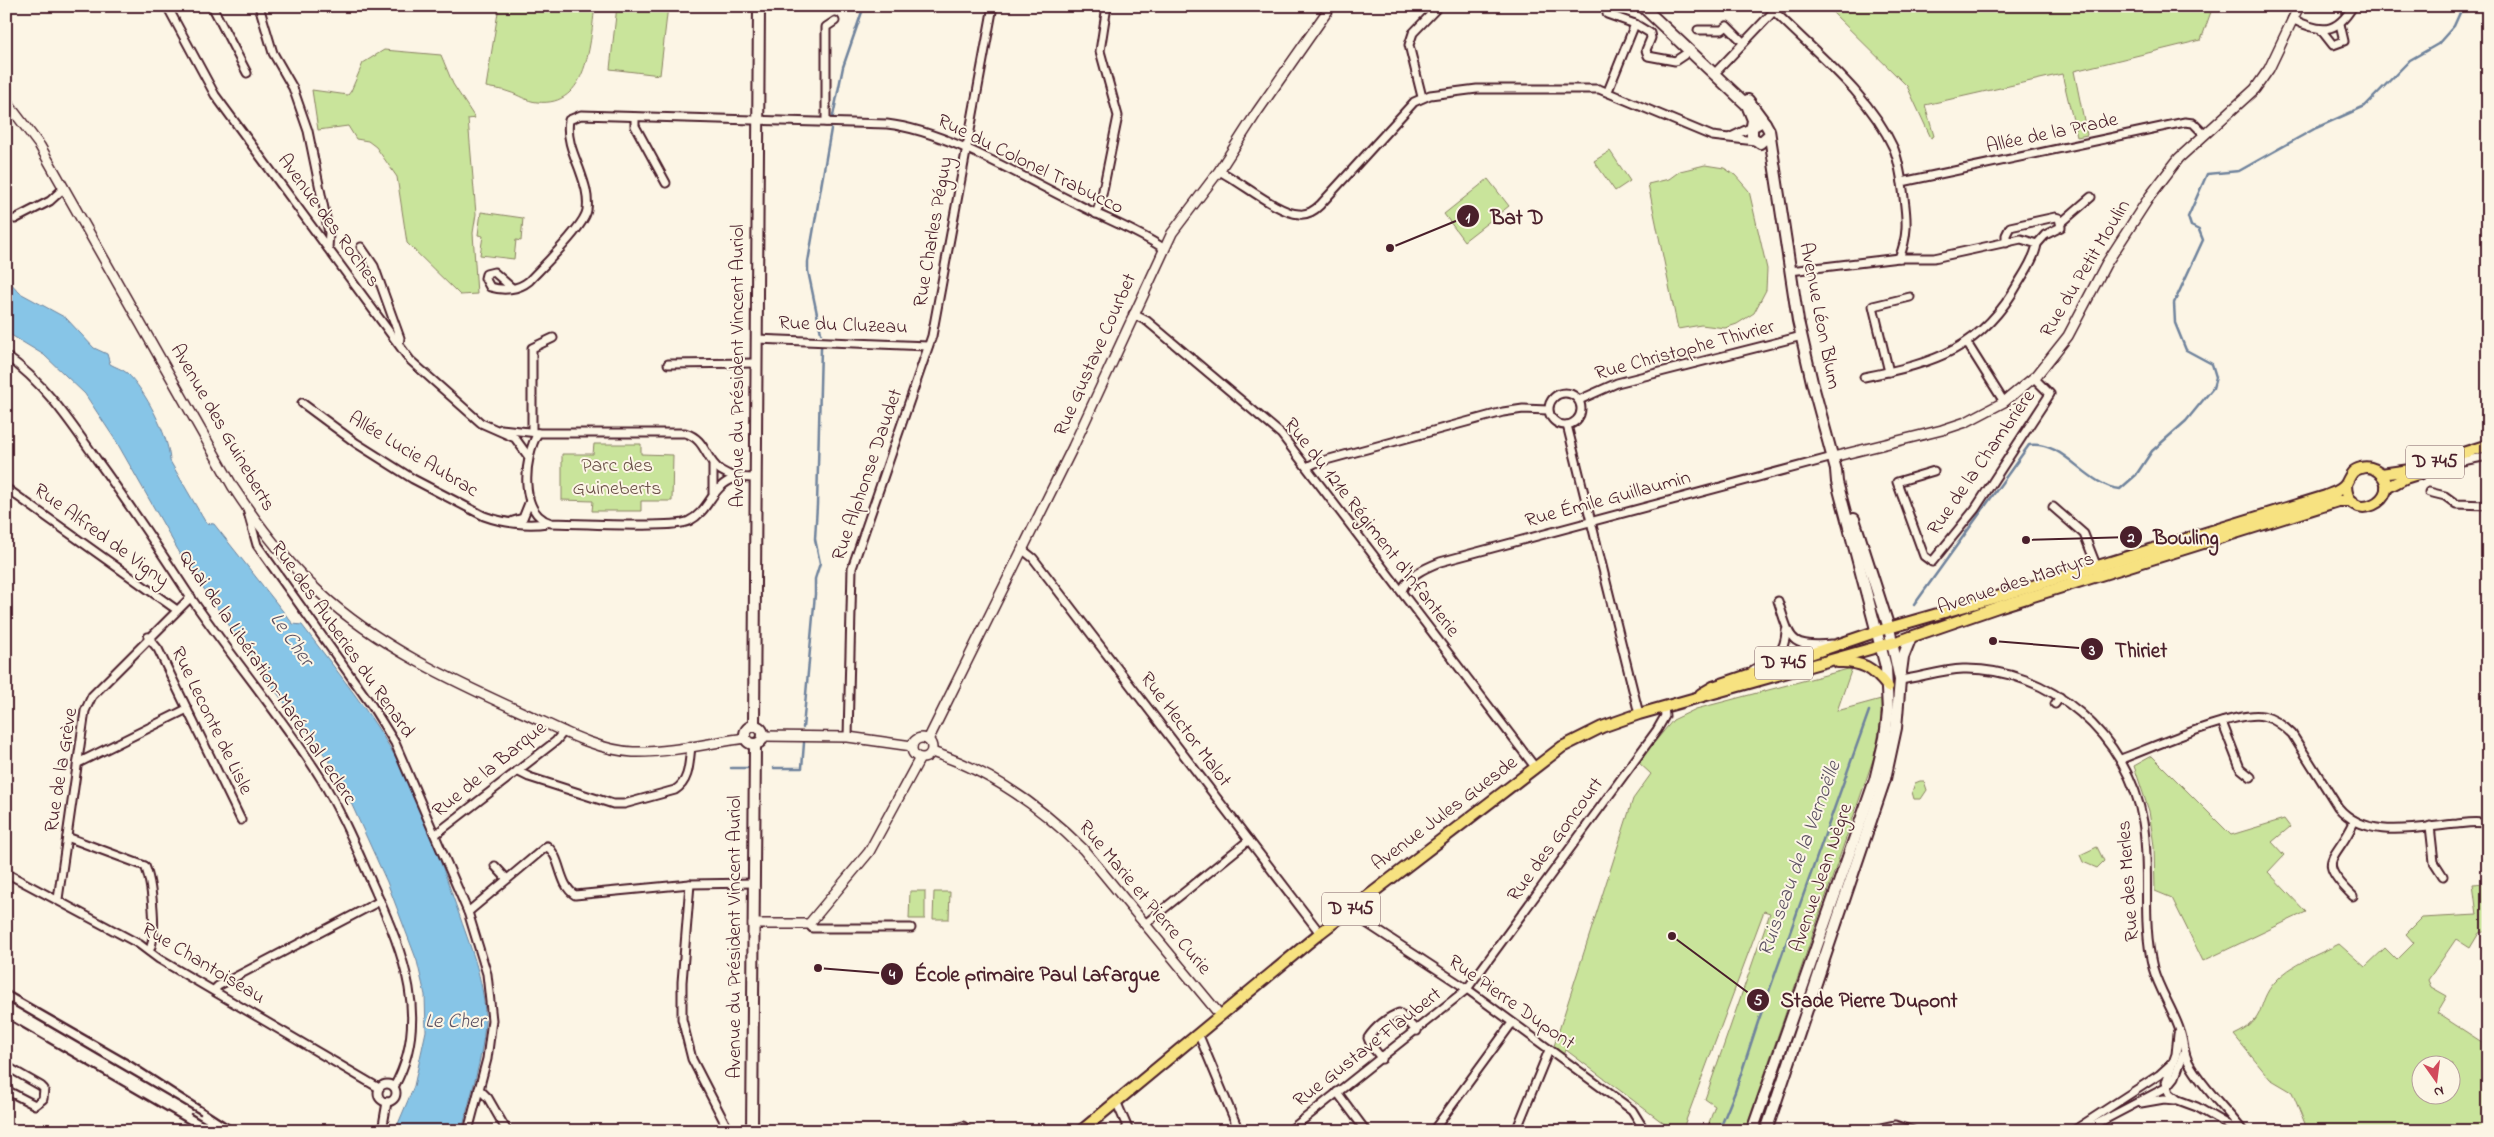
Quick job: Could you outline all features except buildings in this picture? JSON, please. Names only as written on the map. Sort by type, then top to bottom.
[{"type":"main road","name":"Avenue du Président Vincent Auriol","points":[[754,726],[759,6]]},
{"type":"main road","name":"Avenue Léon Blum","points":[[1642,6],[1717,71],[1747,105],[1753,120],[1752,138],[1758,142],[1776,168]]},
{"type":"main road","name":"Avenue Léon Blum","points":[[1649,6],[1756,107],[1769,130],[1790,271],[1802,336],[1833,456],[1837,482],[1878,631]]},
{"type":"main road","points":[[1752,126],[1755,123],[1765,123]]},
{"type":"main road","points":[[1758,142],[1769,135]]},
{"type":"main road","name":"D 745","points":[[2381,474],[2410,470],[2488,445]]},
{"type":"main road","name":"D 745","points":[[2386,488],[2405,478],[2488,452]]},
{"type":"main road","points":[[2360,468],[2373,468],[2381,474],[2386,488],[2381,500],[2371,506],[2360,506],[2348,496],[2346,484],[2350,476],[2360,468]]},
{"type":"main road","name":"Avenue Léon Blum","points":[[1836,470],[1842,480],[1889,628]]},
{"type":"main road","name":"Avenue des Martyrs","points":[[1893,643],[2098,570],[2326,496],[2341,489],[2346,484]]},
{"type":"main road","name":"Avenue des Martyrs","points":[[1889,628],[2338,501],[2352,501]]},
{"type":"main road","name":"Avenue Jules Guesde","points":[[1691,699],[1713,687],[1889,628]]},
{"type":"main road","name":"Avenue Jean Nègre","points":[[1889,628],[1900,674]]},
{"type":"main road","name":"Avenue Jean Nègre","points":[[1752,1131],[1875,780],[1885,738],[1887,683],[1878,631]]},
{"type":"main road","name":"Avenue Jean Nègre","points":[[1766,1131],[1885,779],[1896,728],[1900,674],[1911,637]]},
{"type":"main road","name":"Avenue Jules Guesde","points":[[1081,1131],[1320,933],[1562,747],[1639,714],[1893,643]]},
{"type":"main road","name":"D 745","points":[[1822,663],[1861,663],[1887,683]]},
{"type":"main road","points":[[1887,683],[1900,674]]},
{"type":"main road","points":[[754,726],[762,730],[763,736],[760,742],[755,744],[750,744],[745,738],[747,730],[754,726]]},
{"type":"main road","name":"Avenue du Président Vincent Auriol","points":[[752,1131],[755,744]]},
{"type":"street","name":"Avenue des Roches","points":[[167,6],[215,95],[410,360],[481,423],[515,438],[528,456]]},
{"type":"street","points":[[212,6],[248,73]]},
{"type":"street","points":[[259,6],[273,53],[293,88],[308,131],[329,233],[328,248]]},
{"type":"street","name":"Rue Charles Péguy","points":[[928,346],[993,6]]},
{"type":"street","points":[[1096,214],[1118,116],[1100,51],[1107,6]]},
{"type":"street","name":"Rue Gustave Courbet","points":[[928,740],[1073,447],[1164,248],[1177,226],[1219,171],[1246,128],[1331,6]]},
{"type":"street","name":"Rue du Petit Moulin","points":[[1833,456],[1942,430],[1966,422],[2004,402],[2034,378],[2057,352],[2068,336],[2106,264],[2150,196],[2180,158],[2255,89],[2269,69],[2299,6]]},
{"type":"street","points":[[2322,30],[2340,24],[2354,6]]},
{"type":"street","points":[[1422,97],[1409,45],[1413,33],[1437,8]]},
{"type":"street","points":[[1717,71],[1771,9],[1871,110],[1893,148],[1902,182],[1908,225],[1905,244],[1899,258]]},
{"type":"street","points":[[1607,14],[1635,24],[1650,33],[1651,38],[1646,50],[1648,56],[1675,61],[1684,55]]},
{"type":"street","points":[[2292,19],[2322,30],[2333,45],[2344,41],[2340,24]]},
{"type":"street","points":[[826,122],[826,27],[835,21]]},
{"type":"street","points":[[1608,91],[1635,24]]},
{"type":"street","points":[[1698,30],[1722,30],[1727,26],[1743,42]]},
{"type":"street","points":[[1219,171],[1283,210],[1305,214],[1320,205],[1405,110],[1422,97],[1477,89],[1589,88],[1608,91],[1712,136],[1758,142]]},
{"type":"street","name":"Avenue des Guineberts","points":[[6,101],[40,146],[247,509],[264,532],[319,593],[408,656],[448,678],[597,744],[632,752],[745,738]]},
{"type":"street","name":"Rue du Colonel Trabucco","points":[[512,288],[519,288],[529,281],[584,219],[587,212],[587,190],[569,138],[569,120],[574,116],[887,124],[912,128],[966,149],[1164,248]]},
{"type":"street","points":[[635,117],[635,126],[666,183]]},
{"type":"street","name":"Allée de la Prade","points":[[1902,182],[2184,122],[2193,123],[2204,134]]},
{"type":"street","points":[[1731,137],[1752,126]]},
{"type":"street","points":[[15,218],[50,201],[64,188]]},
{"type":"street","points":[[1864,377],[1922,364],[1967,343],[1992,322],[2010,299],[2033,256],[2037,244],[2044,235],[2061,227],[2061,223],[2092,197]]},
{"type":"street","points":[[50,201],[70,199]]},
{"type":"street","points":[[2006,242],[2006,235],[2010,227],[2055,216],[2061,223]]},
{"type":"street","points":[[1790,271],[1899,258],[1934,258],[2021,239],[2037,244]]},
{"type":"street","points":[[361,247],[376,272],[400,338],[399,344]]},
{"type":"street","points":[[1890,372],[1873,306],[1910,297]]},
{"type":"street","name":"Rue du 121e Régiment d'Infanterie","points":[[1133,314],[1147,321],[1281,434],[1535,767]]},
{"type":"street","name":"Rue Christophe Thivrier","points":[[1579,400],[1616,383],[1802,336]]},
{"type":"street","points":[[513,521],[523,518],[529,503],[528,456],[535,432],[532,348],[553,338]]},
{"type":"street","name":"Rue du Cluzeau","points":[[756,339],[928,346]]},
{"type":"street","points":[[1967,343],[2004,402]]},
{"type":"street","name":"Rue Alphonse Daudet","points":[[848,737],[852,568],[928,346]]},
{"type":"street","name":"Quai de la Libération-Maréchal Leclerc","points":[[8,360],[35,381],[72,425],[152,537],[191,597],[240,662],[320,778],[343,818],[380,900],[404,961],[412,1018],[410,1050],[404,1069],[394,1087],[394,1098],[387,1102],[382,1131]]},
{"type":"street","points":[[668,364],[756,364]]},
{"type":"street","name":"Rue de la Chambrière","points":[[1934,471],[1897,482],[1924,556],[1932,562],[1975,508],[2050,394],[2034,378]]},
{"type":"street","points":[[1560,393],[1574,395],[1579,400],[1581,412],[1573,423],[1567,424],[1554,420],[1548,410],[1553,398],[1560,393]]},
{"type":"street","name":"Allée Lucie Aubrac","points":[[302,403],[356,443],[413,479],[495,520],[513,521],[523,524],[685,523],[698,515],[713,493]]},
{"type":"street","points":[[1307,467],[1503,412],[1523,409],[1548,410]]},
{"type":"street","points":[[1567,424],[1639,714]]},
{"type":"street","points":[[493,428],[535,432],[685,433],[695,438],[713,466],[735,478]]},
{"type":"street","name":"Rue Émile Guillaumin","points":[[1402,592],[1404,584],[1409,579],[1440,562],[1833,456]]},
{"type":"street","points":[[2452,463],[2488,456]]},
{"type":"street","points":[[713,466],[713,493]]},
{"type":"street","points":[[713,493],[725,481],[735,478],[755,478]]},
{"type":"street","name":"Rue Alfred de Vigny","points":[[6,488],[177,610]]},
{"type":"street","points":[[2429,492],[2445,496],[2461,504],[2488,505]]},
{"type":"street","points":[[529,503],[536,516],[551,523]]},
{"type":"street","points":[[2053,507],[2084,534],[2098,570]]},
{"type":"street","name":"Rue des Auberies du Renard","points":[[247,509],[257,545],[372,706],[395,743],[436,834],[468,912],[487,973],[491,998],[491,1038],[468,1131]]},
{"type":"street","name":"Rue Hector Malot","points":[[1023,550],[1033,558],[1320,933]]},
{"type":"street","name":"Rue de la Grève","points":[[58,899],[85,711],[92,696],[148,637],[191,597]]},
{"type":"street","points":[[1778,601],[1790,636],[1804,645],[1845,642]]},
{"type":"street","points":[[1733,680],[1773,659],[1781,652],[1786,643],[1786,626]]},
{"type":"street","name":"Rue Leconte de Lisle","points":[[148,637],[158,649],[241,820]]},
{"type":"street","name":"Rue des Merles","points":[[1900,674],[1917,677],[1963,669],[1999,672],[2018,676],[2060,697],[2088,718],[2121,759],[2133,785],[2143,823],[2147,928],[2152,961],[2159,984],[2178,1026],[2184,1052],[2190,1065],[2244,1131]]},
{"type":"street","points":[[2055,704],[2060,697]]},
{"type":"street","name":"Rue des Goncourt","points":[[1467,990],[1657,730],[1665,716],[1664,707]]},
{"type":"street","points":[[78,762],[187,708]]},
{"type":"street","points":[[2121,759],[2222,722],[2250,715],[2263,716],[2284,726],[2292,734],[2338,808],[2346,818],[2354,822],[2376,830],[2472,823],[2488,824]]},
{"type":"street","points":[[2222,722],[2240,768],[2251,776]]},
{"type":"street","name":"Rue de la Barque","points":[[436,834],[556,741],[564,731]]},
{"type":"street","points":[[763,736],[848,737],[912,746]]},
{"type":"street","points":[[918,739],[928,740],[932,747],[932,752],[926,758],[920,758],[913,752],[912,746],[918,739]]},
{"type":"street","points":[[518,771],[529,778],[613,804],[624,804],[675,790],[682,786],[686,778],[691,746]]},
{"type":"street","name":"Rue Marie et Pierre Curie","points":[[932,752],[950,758],[999,782],[1031,803],[1062,828],[1083,849],[1220,1015]]},
{"type":"street","points":[[809,924],[869,852],[920,758]]},
{"type":"street","points":[[2353,896],[2335,879],[2330,865],[2354,822]]},
{"type":"street","points":[[2430,826],[2434,862],[2443,876]]},
{"type":"street","points":[[67,837],[145,866],[150,877],[151,886],[153,940],[150,951]]},
{"type":"street","points":[[1145,924],[1249,840]]},
{"type":"street","points":[[468,912],[547,846],[553,850],[566,887],[575,895],[690,884],[754,883]]},
{"type":"street","points":[[495,866],[507,879]]},
{"type":"street","name":"Rue Chantoiseau","points":[[6,874],[58,899],[150,951],[379,1088]]},
{"type":"street","points":[[690,884],[682,982],[682,1019],[692,1059],[729,1131]]},
{"type":"street","points":[[214,990],[227,981],[380,900]]},
{"type":"street","name":"Rue Pierre Dupont","points":[[1348,911],[1467,990],[1632,1110],[1639,1118],[1645,1131]]},
{"type":"street","points":[[753,924],[809,924],[812,928],[911,928]]},
{"type":"street","name":"Rue Gustave Flaubert","points":[[1289,1131],[1467,990]]},
{"type":"street","points":[[1382,1059],[1368,1038],[1372,1032],[1393,1015],[1399,1013],[1404,1016],[1417,1031]]},
{"type":"street","points":[[1433,1131],[1512,1023]]},
{"type":"street","name":"Rue des Merles","points":[[2166,1087],[2178,1045],[2178,1026]]},
{"type":"street","points":[[1198,1033],[1239,1131]]},
{"type":"street","points":[[1516,1131],[1549,1050]]},
{"type":"street","points":[[2083,1131],[2166,1087],[2175,1077],[2181,1066],[2184,1052]]},
{"type":"street","points":[[2073,1131],[2159,1075],[2172,1063],[2181,1066],[2190,1065]]},
{"type":"street","points":[[6,1066],[44,1088],[43,1099],[35,1105],[6,1090]]},
{"type":"street","points":[[387,1102],[379,1098],[379,1088],[386,1084],[394,1087]]},
{"type":"street","points":[[2166,1087],[2169,1093],[2178,1100]]},
{"type":"street","points":[[479,1088],[488,1098],[507,1131]]},
{"type":"street","points":[[1338,1092],[1366,1131]]},
{"type":"street","points":[[2130,1106],[2164,1099],[2178,1100],[2197,1107],[2238,1131]]},
{"type":"street","points":[[1116,1101],[1129,1131]]},
{"type":"street","points":[[945,1131],[963,1126],[968,1131]]},
{"type":"street","points":[[1867,1131],[1896,1126],[1913,1131]]},
{"type":"green space","points":[[499,6],[595,6],[584,69],[577,83],[567,94],[554,101],[537,102],[506,91],[486,87]]},
{"type":"green space","points":[[617,6],[668,6],[660,75],[610,69]]},
{"type":"green space","points":[[1826,6],[2213,6],[2201,40],[2074,71],[2087,135],[2077,137],[2062,74],[1925,105],[1934,136],[1931,138],[1907,86]]},
{"type":"green space","points":[[384,50],[441,55],[453,84],[475,118],[468,119],[476,214],[473,233],[477,294],[460,295],[407,243],[397,177],[376,147],[368,141],[356,139],[348,126],[318,130],[312,90],[348,95],[363,63]]},
{"type":"green space","points":[[1610,151],[1630,181],[1615,191],[1594,161]]},
{"type":"green space","points":[[1705,165],[1724,168],[1735,175],[1749,191],[1767,269],[1766,290],[1754,313],[1737,324],[1725,328],[1701,325],[1678,329],[1648,184],[1669,179],[1680,171]]},
{"type":"green space","points":[[1488,179],[1509,206],[1464,241],[1444,214]]},
{"type":"green space","points":[[481,212],[523,218],[521,241],[516,240],[514,259],[480,255],[483,236],[478,235]]},
{"type":"green space","name":"Parc des Guineberts","points":[[594,444],[641,444],[641,454],[673,455],[672,501],[641,501],[641,511],[592,511],[593,501],[562,500],[562,454],[593,454]]},
{"type":"green space","points":[[1852,668],[1837,711],[1881,699],[1881,720],[1875,754],[1745,1131],[1706,1131],[1715,1106],[1705,1099],[1770,913],[1764,911],[1682,1131],[1674,1131],[1566,1050],[1563,1054],[1554,1046],[1633,799],[1651,774],[1638,762],[1673,720],[1696,709]]},
{"type":"green space","points":[[2152,756],[2231,835],[2284,819],[2290,827],[2272,842],[2284,855],[2268,872],[2306,912],[2203,961],[2172,898],[2155,891],[2154,846],[2149,811],[2134,766]]},
{"type":"green space","points":[[1924,781],[1927,790],[1921,799],[1914,799],[1912,792],[1915,783]]},
{"type":"green space","points":[[2097,847],[2104,861],[2097,868],[2083,862],[2080,855]]},
{"type":"green space","points":[[2488,883],[2488,931],[2479,933],[2470,948],[2456,939],[2428,980],[2431,987],[2447,996],[2437,1013],[2488,1046],[2488,1131],[2308,1131],[2292,1092],[2270,1079],[2234,1035],[2245,1029],[2257,1017],[2265,997],[2275,982],[2296,965],[2339,944],[2365,967],[2385,948],[2397,960],[2414,943],[2406,934],[2422,918],[2477,915],[2473,884]]},
{"type":"green space","points":[[910,891],[925,891],[925,919],[909,919]]},
{"type":"green space","points":[[934,892],[950,892],[949,919],[933,919]]},
{"type":"water","name":"Le Cher","points":[[6,278],[20,293],[66,318],[94,348],[107,354],[110,364],[127,373],[134,381],[161,427],[169,451],[170,461],[206,523],[214,524],[293,624],[302,625],[366,711],[400,765],[440,859],[481,982],[485,1009],[484,1037],[462,1131],[395,1131],[414,1086],[426,1031],[425,995],[417,961],[387,882],[336,770],[264,676],[182,557],[116,441],[85,394],[44,355],[6,332]]},
{"type":"waterway","points":[[833,116],[843,67],[864,6]]},
{"type":"waterway","name":"Ruisseau de la Vernoëlle","points":[[1914,605],[2029,445],[2042,445],[2053,449],[2096,480],[2120,489],[2136,475],[2152,451],[2186,421],[2213,388],[2216,377],[2212,364],[2186,350],[2175,323],[2174,303],[2203,240],[2199,230],[2191,226],[2188,217],[2207,174],[2239,171],[2316,128],[2365,106],[2410,60],[2438,44],[2454,26],[2463,6]]},
{"type":"waterway","points":[[821,333],[808,271],[808,262],[831,129]]},
{"type":"waterway","points":[[803,728],[815,579],[820,563],[815,539],[821,348]]},
{"type":"waterway","name":"Ruisseau de la Vernoëlle","points":[[1719,1131],[1735,1092],[1758,1022],[1869,711]]},
{"type":"waterway","points":[[774,768],[802,768],[804,743]]},
{"type":"waterway","points":[[731,768],[747,768]]},
{"type":"railway","points":[[6,990],[132,1062],[239,1131]]},
{"type":"railway","points":[[6,1001],[200,1114]]},
{"type":"railway","points":[[6,1018],[201,1131]]},
{"type":"railway","points":[[191,1114],[219,1131]]},
{"type":"place","name":"Bat D","points":[[1390,248]]},
{"type":"place","name":"Bowling","points":[[2026,540]]},
{"type":"place","name":"Thiriet","points":[[1993,641]]},
{"type":"place","name":"Stade Pierre Dupont","points":[[1672,936]]},
{"type":"place","name":"École primaire Paul Lafargue","points":[[818,968]]}]
